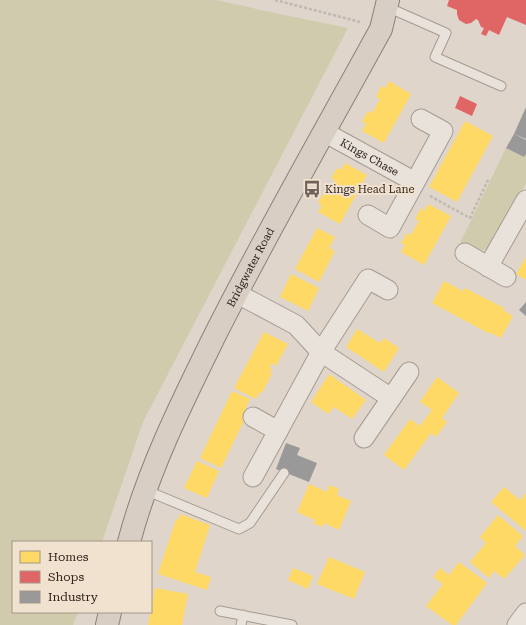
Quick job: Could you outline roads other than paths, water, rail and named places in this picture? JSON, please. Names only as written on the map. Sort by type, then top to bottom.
[{"type":"highway","name":"Bridgwater Road","points":[[129,541],[145,490],[188,390],[236,293],[381,29],[388,3]]},
{"type":"highway","points":[[107,625],[110,613]]},
{"type":"street","points":[[368,215],[390,228],[443,131],[421,119]]},
{"type":"street","name":"Kings Chase","points":[[324,132],[414,184]]},
{"type":"street","points":[[488,266],[526,200]]},
{"type":"street","points":[[465,253],[506,277]]},
{"type":"street","points":[[253,476],[321,352],[368,279],[388,290]]},
{"type":"street","points":[[236,293],[296,325],[321,352],[390,398]]},
{"type":"street","points":[[364,438],[409,372]]},
{"type":"street","points":[[253,417],[278,431]]},
{"type":"street","points":[[516,625],[526,613]]},
{"type":"lane","points":[[388,3],[446,33],[435,57],[501,86]]},
{"type":"lane","points":[[145,490],[239,529],[250,523],[284,474]]},
{"type":"lane","points":[[220,611],[292,625]]},
{"type":"lane","points":[[241,625],[243,615]]},
{"type":"place","name":"Kings Head Lane","points":[[312,189]]}]
